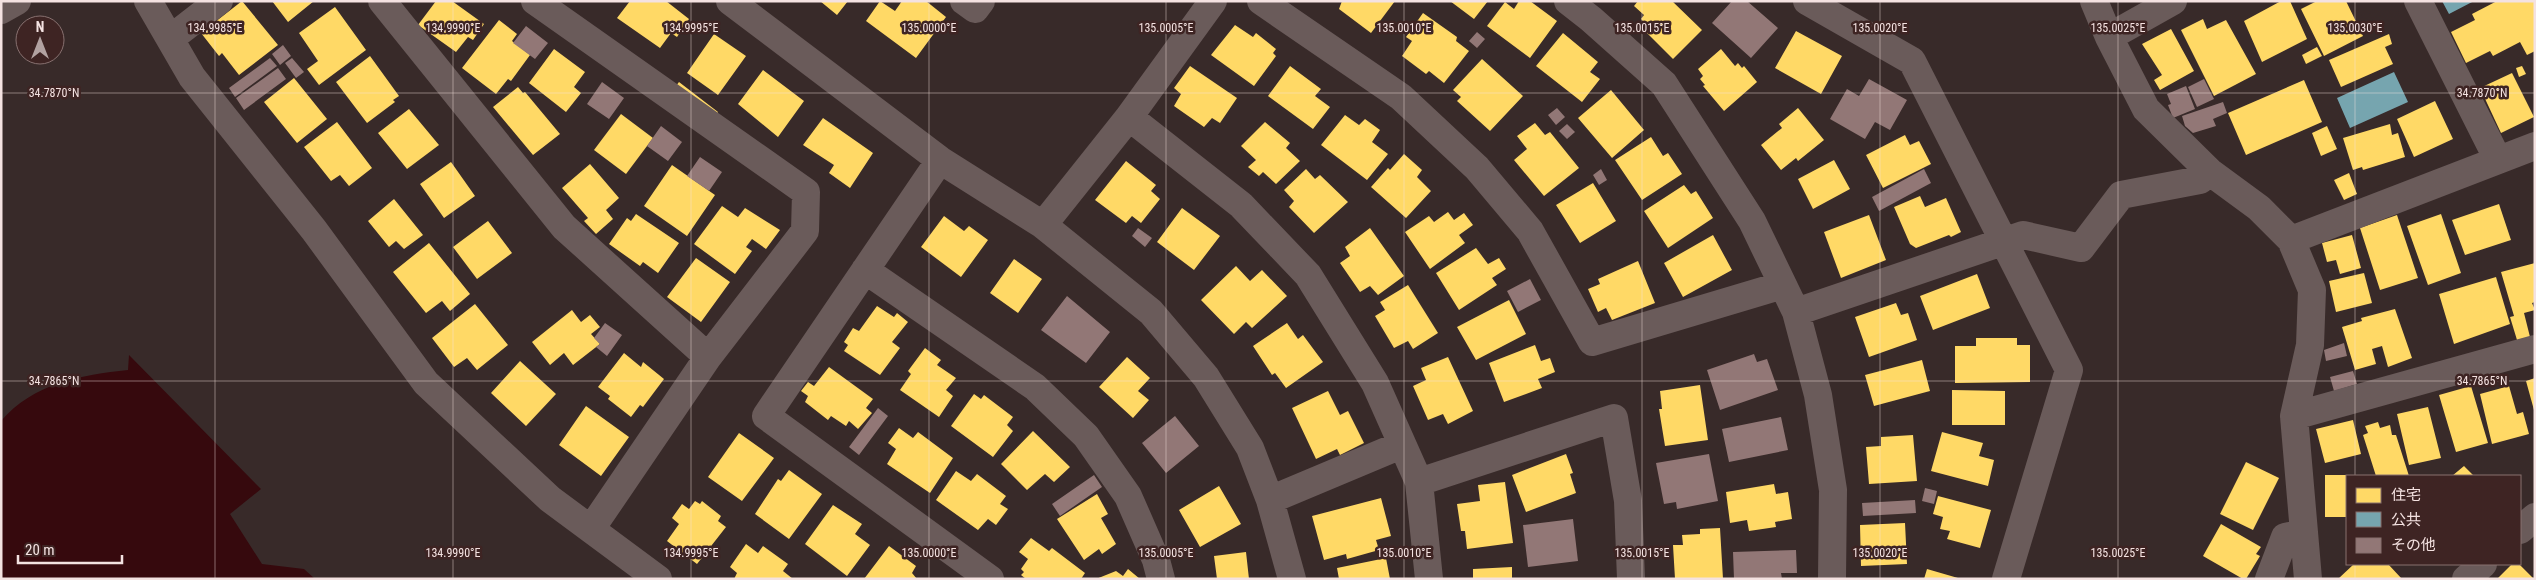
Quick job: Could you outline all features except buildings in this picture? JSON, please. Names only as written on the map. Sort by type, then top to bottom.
[{"type":"street","points":[[1,10],[17,1]]},
{"type":"street","points":[[148,1],[192,76],[314,230],[426,383],[550,498],[658,579]]},
{"type":"street","points":[[170,38],[219,1]]},
{"type":"street","points":[[382,1],[564,227],[708,357]]},
{"type":"street","points":[[535,1],[806,192],[805,231],[708,357],[591,529]]},
{"type":"street","points":[[730,1],[940,160],[1043,225],[1151,312],[1206,377],[1250,448],[1270,500],[1292,579]]},
{"type":"street","points":[[964,1],[975,9],[981,1]]},
{"type":"street","points":[[1043,225],[1129,118],[1213,1]]},
{"type":"street","points":[[1261,1],[1401,97],[1477,168],[1530,231],[1592,342],[1783,285]]},
{"type":"street","points":[[1568,1],[1664,84],[1752,221],[1796,312],[1818,395],[1833,490],[1832,579]]},
{"type":"street","points":[[1807,1],[1912,61],[2069,370],[2006,579]]},
{"type":"street","points":[[2094,1],[2108,37],[2146,109],[2210,172],[2259,208],[2291,240],[2312,290],[2310,345],[2294,416],[2308,579]]},
{"type":"street","points":[[2108,37],[2173,1]]},
{"type":"street","points":[[2418,1],[2498,160]]},
{"type":"street","points":[[1129,118],[1241,204],[1308,275],[1375,383],[1419,482],[1429,579]]},
{"type":"street","points":[[2291,240],[2535,146]]},
{"type":"street","points":[[940,160],[766,416],[990,579]]},
{"type":"street","points":[[1796,312],[2023,235],[2081,248],[2121,195],[2200,180],[2210,172]]},
{"type":"street","points":[[865,270],[1035,387],[1086,436],[1128,496],[1156,560],[1161,579]]},
{"type":"street","points":[[2294,416],[2535,350]]},
{"type":"street","points":[[1419,482],[1614,418],[1628,501],[1631,579]]},
{"type":"street","points":[[1270,500],[1401,445]]},
{"type":"street","points":[[2521,529],[2535,517]]},
{"type":"street","points":[[2269,579],[2286,537],[2304,533]]},
{"type":"street","points":[[2466,579],[2482,565]]},
{"type":"shaded area","points":[[129,355],[261,489],[230,514],[262,564],[304,569],[315,579],[1,579],[1,421],[14,408],[43,389],[76,378],[128,370]]}]
